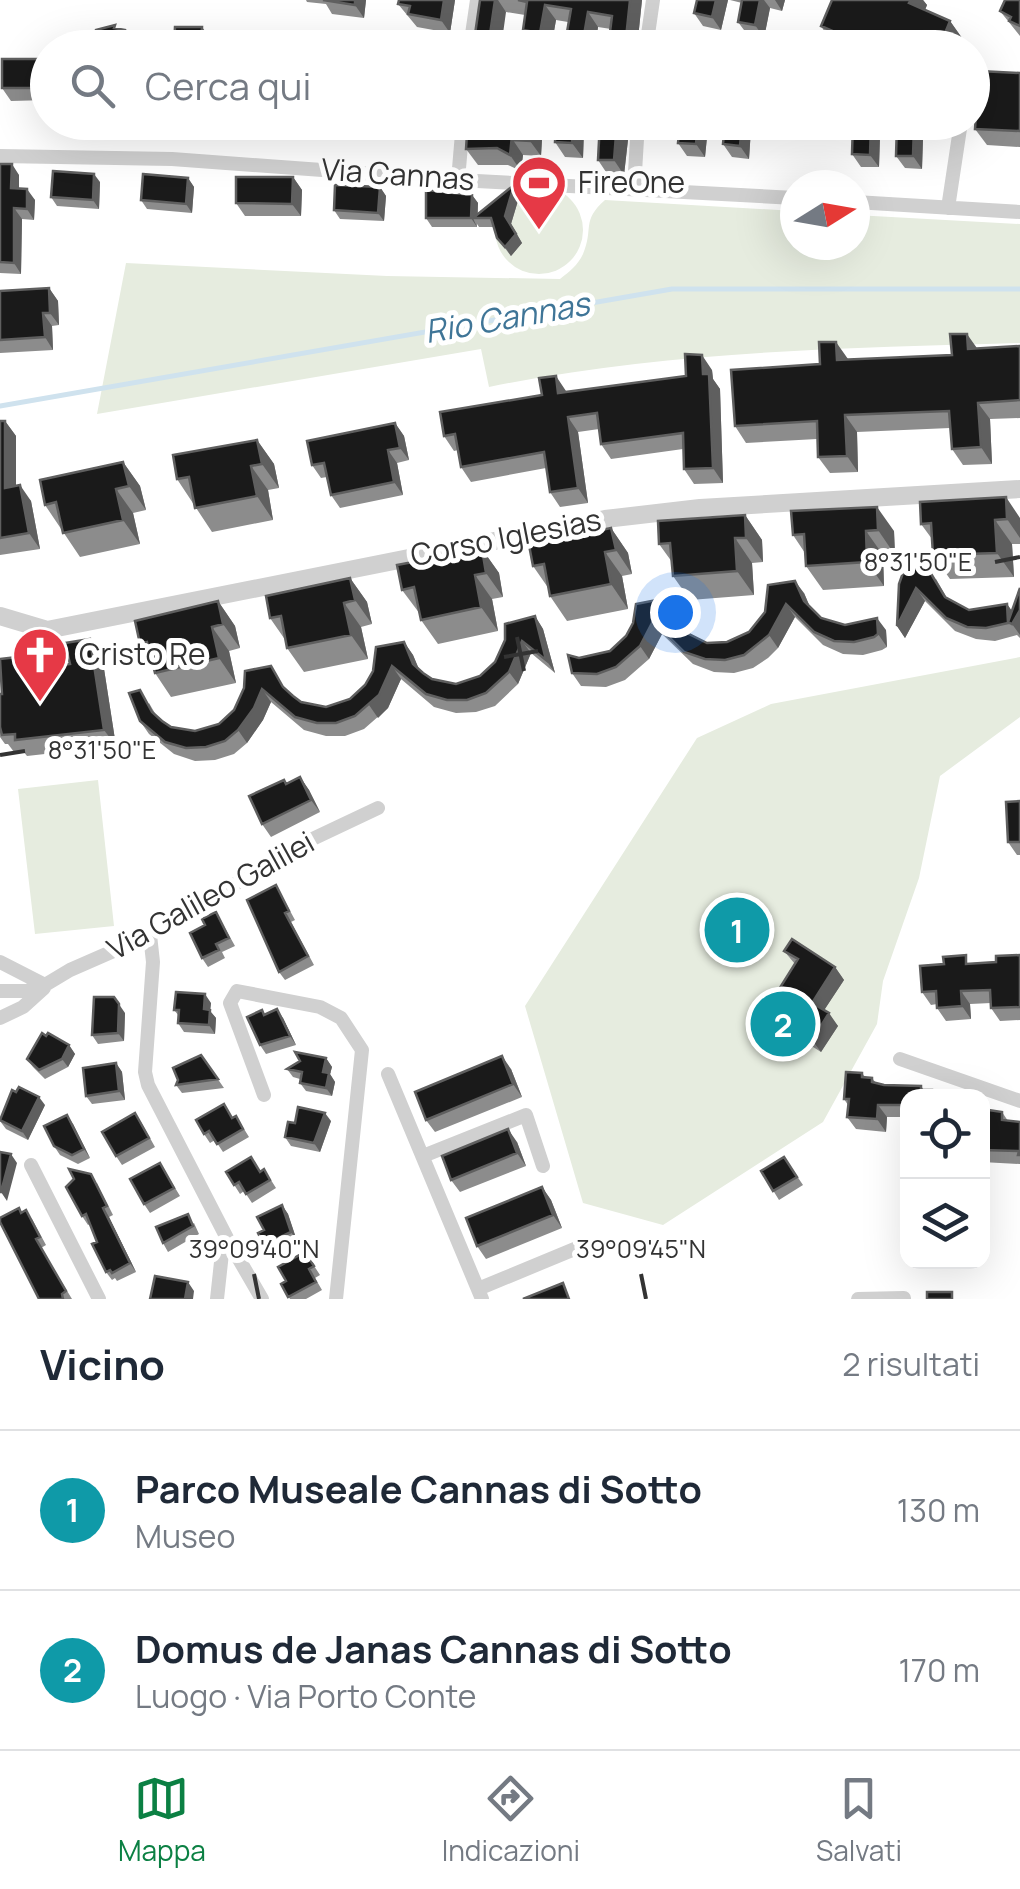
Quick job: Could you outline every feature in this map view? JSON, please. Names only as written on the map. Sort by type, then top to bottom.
[{"type":"street","points":[[473,30],[477,0]]},
{"type":"street","points":[[649,30],[653,0]]},
{"type":"street","points":[[458,180],[461,140]]},
{"type":"street","points":[[634,189],[637,140]]},
{"type":"street","points":[[948,208],[957,140]]},
{"type":"street","name":"Via Cannas","points":[[0,156],[172,158],[458,180],[780,197]]},
{"type":"street","points":[[870,203],[1020,212]]},
{"type":"street","name":"Corso Iglesias","points":[[0,616],[55,629],[605,519],[700,508],[1020,489]]},
{"type":"street","name":"Via Galileo Galilei","points":[[0,992],[27,991],[46,985],[70,970],[150,935],[304,843],[378,808]]},
{"type":"street","points":[[150,935],[153,962],[144,1072],[228,1242],[262,1299]]},
{"type":"street","points":[[0,962],[46,985]]},
{"type":"street","name":"Via Galileo Galilei","points":[[0,1018],[23,1007],[46,985]]},
{"type":"street","points":[[264,1096],[230,1003],[237,991],[320,1007],[341,1018],[362,1050],[336,1299]]},
{"type":"street","points":[[900,1059],[1020,1101]]},
{"type":"street","points":[[388,1074],[480,1294],[577,1248]]},
{"type":"street","points":[[423,1156],[526,1115],[543,1166]]},
{"type":"street","points":[[31,1164],[99,1299]]},
{"type":"street","points":[[216,1299],[222,1253],[228,1242]]},
{"type":"street","points":[[858,1299],[904,1298]]},
{"type":"shaded area","name":"FireOne","points":[[539,186],[570,199],[583,230],[570,261],[539,274],[508,261],[495,230],[508,199]]},
{"type":"shaded area","points":[[605,200],[780,210],[780,260],[870,260],[870,216],[1020,224],[1020,343],[687,359],[489,387],[481,349],[97,414],[126,263],[387,276],[560,279],[581,258],[590,220]]},
{"type":"shaded area","points":[[1020,657],[1020,717],[940,776],[919,878],[883,981],[877,1024],[823,1122],[663,1225],[583,1203],[525,1006],[697,738],[771,704]]},
{"type":"shaded area","points":[[98,780],[114,926],[35,934],[18,789]]},
{"type":"building","points":[[323,0],[355,0],[355,5]]},
{"type":"building","points":[[399,0],[444,0],[441,20],[408,14],[410,6],[398,4]]},
{"type":"building","points":[[480,0],[495,0],[491,30],[476,30]]},
{"type":"building","points":[[518,0],[630,0],[627,30],[610,30],[612,16],[588,12],[585,30],[567,30],[571,9],[545,5],[541,30],[523,30],[527,2]]},
{"type":"building","points":[[697,0],[716,0],[712,17],[694,13]]},
{"type":"building","points":[[742,0],[760,0],[755,25],[738,22]]},
{"type":"building","points":[[832,0],[911,0],[909,3],[950,21],[946,30],[830,30],[821,26]]},
{"type":"building","points":[[1005,0],[1020,0],[1020,26],[1000,11]]},
{"type":"building","points":[[175,27],[202,27],[202,30]]},
{"type":"building","points":[[2,59],[30,59],[30,88],[2,88]]},
{"type":"building","points":[[990,72],[1020,73],[1020,131],[990,130]]},
{"type":"building","points":[[467,140],[512,140],[510,155],[497,148],[466,149]]},
{"type":"building","points":[[599,140],[616,140],[614,160],[598,160]]},
{"type":"building","points":[[678,140],[696,140],[696,144]]},
{"type":"building","points":[[723,140],[740,140],[740,146],[723,144]]},
{"type":"building","points":[[852,140],[870,140],[870,155],[852,154]]},
{"type":"building","points":[[896,140],[914,140],[913,156],[896,156]]},
{"type":"building","points":[[0,164],[12,164],[11,188],[27,189],[27,209],[14,208],[14,263],[0,262]]},
{"type":"building","points":[[53,171],[94,174],[93,200],[51,197]]},
{"type":"building","points":[[143,174],[188,178],[186,204],[141,200]]},
{"type":"building","points":[[236,177],[293,177],[292,204],[236,203]]},
{"type":"building","points":[[335,185],[380,187],[378,213],[334,210]]},
{"type":"building","points":[[514,185],[505,216],[516,234],[505,247],[497,238],[491,218],[473,218]]},
{"type":"building","points":[[426,190],[472,195],[471,218],[426,218]]},
{"type":"building","points":[[49,288],[50,313],[43,313],[45,337],[0,340],[0,291]]},
{"type":"building","points":[[950,334],[967,334],[968,349],[1020,346],[1020,400],[978,403],[981,447],[952,449],[949,411],[845,415],[847,456],[818,457],[817,421],[735,426],[731,370],[820,364],[819,342],[836,342],[837,360],[952,355]]},
{"type":"building","points":[[685,354],[702,355],[703,374],[709,374],[713,468],[684,469],[683,433],[601,444],[597,413],[568,417],[578,488],[550,492],[544,452],[461,467],[455,434],[444,436],[440,412],[542,395],[539,378],[556,376],[558,393],[686,376]]},
{"type":"building","points":[[0,421],[5,421],[5,488],[20,485],[29,533],[0,538]]},
{"type":"building","points":[[395,423],[400,448],[388,450],[394,482],[331,495],[324,463],[312,465],[307,441]]},
{"type":"building","points":[[257,440],[262,464],[251,466],[257,496],[195,508],[189,477],[177,479],[173,455]]},
{"type":"building","points":[[123,462],[129,486],[116,489],[123,520],[63,533],[56,502],[45,505],[40,480]]},
{"type":"building","points":[[1006,497],[1007,519],[995,520],[997,553],[933,555],[931,523],[921,524],[920,502]]},
{"type":"building","points":[[877,507],[878,530],[866,531],[867,562],[806,566],[804,534],[793,535],[791,511]]},
{"type":"building","points":[[745,515],[746,538],[735,538],[737,571],[673,576],[670,543],[659,544],[658,521]]},
{"type":"building","points":[[611,528],[616,550],[605,552],[611,584],[550,596],[544,564],[533,566],[529,545]]},
{"type":"building","points":[[482,549],[486,573],[475,575],[481,607],[421,620],[414,587],[402,590],[397,565]]},
{"type":"building","points":[[927,567],[945,597],[969,610],[1007,604],[1008,623],[967,627],[946,618],[916,588],[897,626],[899,584],[904,570]]},
{"type":"building","points":[[350,578],[355,600],[344,603],[351,635],[287,648],[281,616],[270,618],[266,596]]},
{"type":"building","points":[[795,581],[804,601],[821,618],[845,625],[877,618],[878,634],[854,642],[834,641],[814,632],[786,604],[769,635],[744,655],[725,660],[705,659],[684,652],[653,621],[640,646],[616,667],[597,674],[572,673],[568,655],[579,658],[610,651],[626,636],[636,604],[667,598],[674,621],[683,631],[707,643],[727,642],[749,632],[765,612],[768,585]]},
{"type":"building","points":[[1020,588],[1020,610],[1012,624],[1008,622]]},
{"type":"building","points":[[218,601],[223,624],[212,627],[219,658],[155,673],[147,642],[140,644],[135,621]]},
{"type":"building","points":[[535,616],[546,660],[522,641],[509,672],[486,693],[467,700],[426,694],[392,666],[379,695],[355,716],[336,723],[295,717],[262,689],[254,708],[225,741],[186,748],[165,742],[140,721],[129,693],[140,690],[152,712],[171,727],[195,731],[219,724],[234,710],[244,688],[245,671],[271,666],[283,687],[301,702],[326,707],[350,699],[365,685],[373,671],[376,647],[404,642],[413,664],[423,673],[456,684],[480,676],[495,662],[505,640],[505,624]]},
{"type":"building","name":"Cristo Re","points":[[90,639],[104,730],[15,740],[15,734],[2,735],[0,659],[35,655],[37,669],[70,664],[65,643]]},
{"type":"building","points":[[300,777],[311,800],[262,824],[249,796]]},
{"type":"building","points":[[1020,801],[1020,842],[1008,842],[1006,802]]},
{"type":"building","points":[[276,885],[289,911],[285,913],[308,956],[279,972],[247,900]]},
{"type":"building","points":[[216,912],[229,938],[216,944],[219,950],[202,958],[190,933],[205,925],[202,919]]},
{"type":"building","points":[[792,939],[835,967],[812,1003],[829,1013],[812,1040],[785,1022],[796,1006],[776,994],[798,959],[784,951]]},
{"type":"building","points":[[966,955],[966,964],[1020,955],[1020,1007],[991,1008],[990,990],[961,991],[962,1006],[937,1008],[936,991],[922,992],[920,966],[944,964],[943,957]]},
{"type":"building","points":[[176,992],[205,994],[209,1025],[178,1023],[179,1010],[174,1010]]},
{"type":"building","points":[[94,997],[114,997],[119,1004],[118,1033],[92,1035]]},
{"type":"building","points":[[277,1009],[290,1036],[260,1045],[247,1017]]},
{"type":"building","points":[[42,1033],[69,1045],[62,1059],[39,1070],[27,1059]]},
{"type":"building","points":[[295,1052],[326,1058],[326,1088],[300,1083],[302,1072],[287,1069],[300,1061]]},
{"type":"building","points":[[201,1055],[218,1079],[176,1085],[173,1068]]},
{"type":"building","points":[[502,1056],[513,1084],[426,1120],[415,1092]]},
{"type":"building","points":[[116,1063],[119,1091],[86,1096],[83,1068]]},
{"type":"building","points":[[846,1072],[862,1073],[862,1077],[884,1085],[921,1086],[900,1089],[900,1105],[878,1105],[877,1119],[847,1117],[849,1099],[844,1099]]},
{"type":"building","points":[[19,1087],[39,1097],[22,1131],[0,1120],[12,1090],[16,1092]]},
{"type":"building","points":[[224,1104],[243,1129],[217,1144],[209,1131],[204,1134],[196,1120]]},
{"type":"building","points":[[298,1107],[325,1113],[314,1143],[285,1137],[288,1122],[295,1123]]},
{"type":"building","points":[[990,1110],[1002,1112],[1002,1120],[1020,1122],[1020,1155],[1018,1155],[1019,1151],[990,1150]]},
{"type":"building","points":[[135,1113],[149,1138],[116,1156],[102,1132]]},
{"type":"building","points":[[67,1115],[84,1149],[72,1155],[54,1146],[44,1126]]},
{"type":"building","points":[[508,1129],[517,1153],[451,1180],[442,1156]]},
{"type":"building","points":[[0,1152],[11,1154],[1,1192],[0,1192]]},
{"type":"building","points":[[251,1157],[270,1180],[246,1194],[226,1172]]},
{"type":"building","points":[[784,1157],[797,1177],[773,1191],[761,1171]]},
{"type":"building","points":[[160,1163],[174,1188],[144,1204],[130,1179]]},
{"type":"building","points":[[69,1169],[91,1174],[107,1206],[103,1208],[130,1263],[112,1273],[106,1272],[92,1244],[97,1242],[86,1214],[82,1216],[66,1187],[74,1179]]},
{"type":"building","points":[[542,1187],[553,1215],[477,1246],[466,1218]]},
{"type":"building","points":[[282,1205],[291,1232],[264,1245],[258,1233],[264,1230],[257,1217]]},
{"type":"building","points":[[19,1208],[21,1213],[26,1210],[40,1237],[36,1239],[66,1291],[63,1299],[39,1299],[0,1222],[0,1218]]},
{"type":"building","points":[[188,1214],[193,1226],[163,1243],[156,1227]]},
{"type":"building","points":[[305,1252],[314,1266],[309,1269],[316,1282],[288,1297],[281,1284],[286,1281],[278,1267]]},
{"type":"building","points":[[155,1276],[188,1282],[185,1299],[150,1299]]},
{"type":"building","points":[[563,1283],[569,1299],[523,1299]]},
{"type":"building","points":[[927,1292],[952,1292],[952,1299],[927,1299]]},
{"type":"waterway","name":"Rio Cannas","points":[[0,406],[672,289],[1020,289]]},
{"type":"place","name":"FireOne","points":[[539,232]]},
{"type":"place","name":"Cristo Re","points":[[40,704]]},
{"type":"place","name":"Parco Museale Cannas di Sotto","points":[[737,930]]},
{"type":"place","name":"Domus de Janas Cannas di Sotto","points":[[783,1024]]}]
